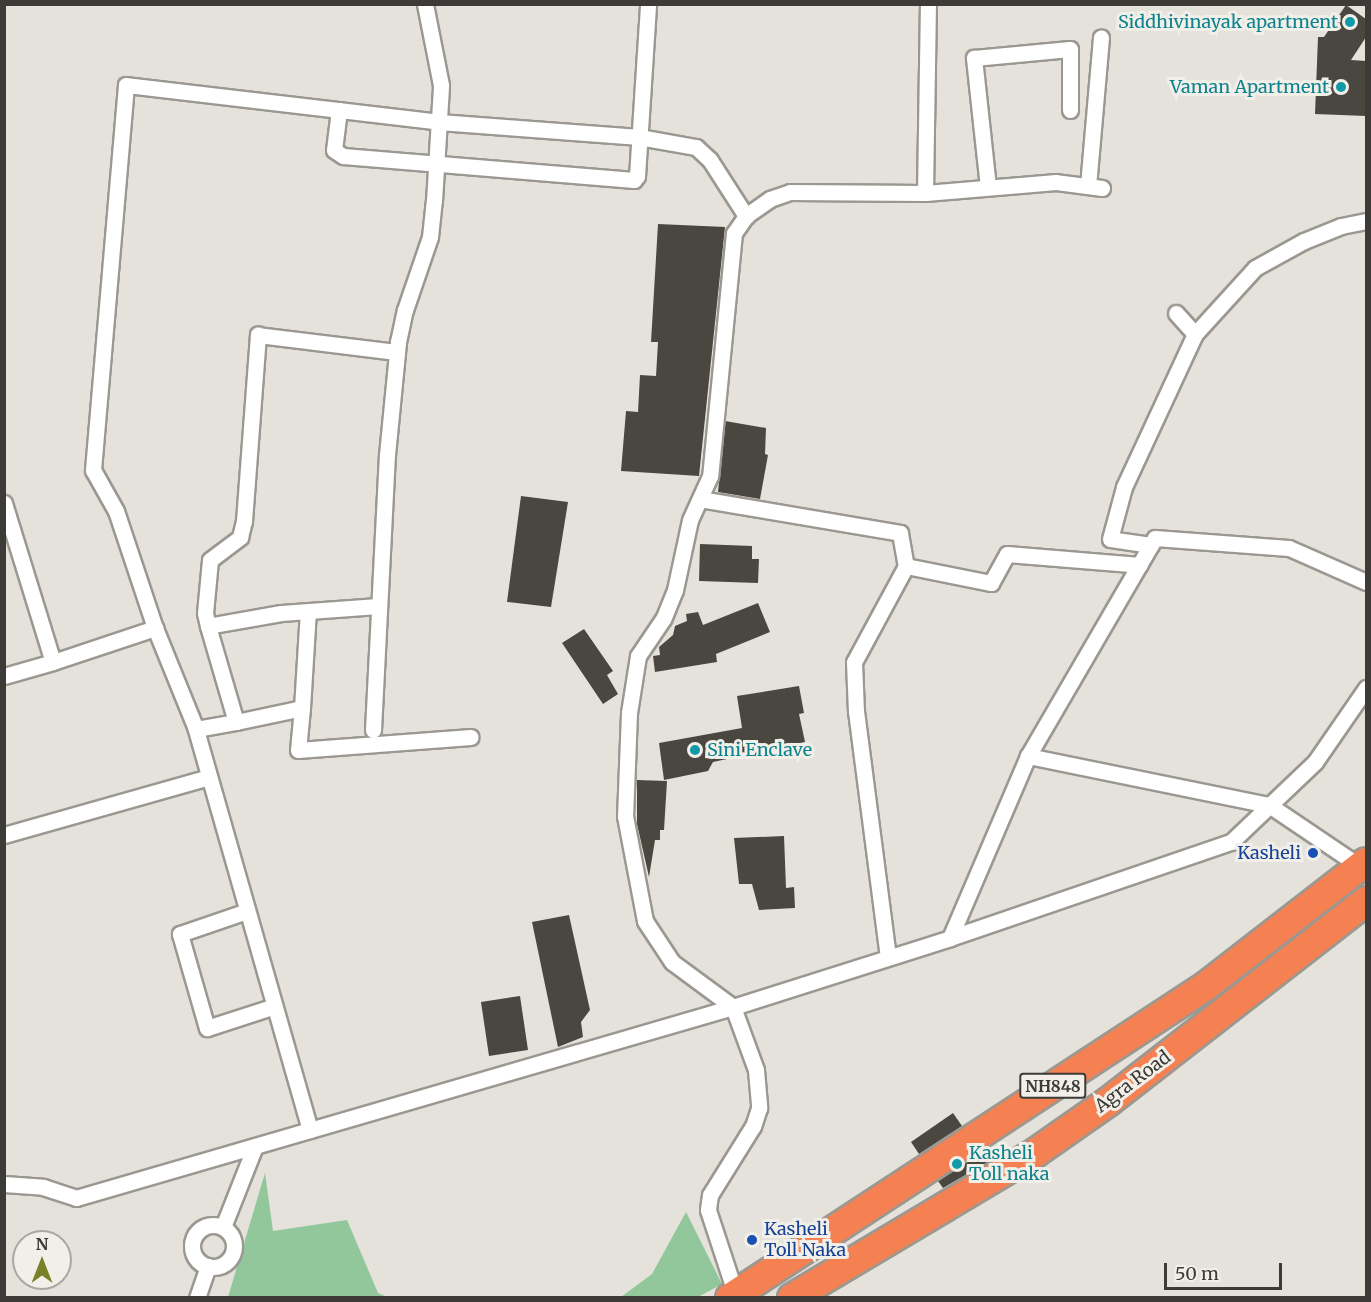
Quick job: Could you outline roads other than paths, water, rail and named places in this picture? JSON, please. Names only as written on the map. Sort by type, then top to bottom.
[{"type":"highway","name":"NH848","points":[[734,1296],[1206,986],[1365,866]]},
{"type":"highway","name":"Agra Road","points":[[792,1298],[1035,1153],[1108,1102],[1366,901]]},
{"type":"street","points":[[373,730],[378,606],[397,352],[405,310],[430,237],[437,164],[441,85],[425,4]]},
{"type":"street","points":[[339,110],[334,150],[343,156],[634,180],[638,176],[648,4]]},
{"type":"street","points":[[925,193],[928,4]]},
{"type":"street","points":[[734,1296],[708,1210],[710,1195],[753,1126],[759,1108],[756,1070],[733,1007],[672,962],[649,928],[638,898],[625,816],[629,713],[638,656],[663,619],[675,590],[690,520],[710,476],[719,418],[734,233],[746,216],[771,199],[790,192],[925,193],[1056,182],[1095,187],[1101,38]]},
{"type":"street","points":[[988,187],[974,58],[1070,49],[1070,110]]},
{"type":"street","points":[[309,1130],[196,729],[155,628],[116,511],[93,470],[126,85],[439,122],[639,137],[696,147],[710,160],[746,216]]},
{"type":"street","points":[[1151,545],[1110,539],[1124,487],[1195,334],[1255,268],[1304,241],[1341,226],[1366,221]]},
{"type":"street","points":[[1176,313],[1195,334]]},
{"type":"street","points":[[236,722],[208,626],[210,560],[240,537],[244,521],[258,335],[397,352]]},
{"type":"street","points":[[700,499],[900,533],[906,566],[854,662],[856,711],[888,957]]},
{"type":"street","points":[[4,503],[53,662]]},
{"type":"street","points":[[950,938],[1028,756],[1155,538],[1289,548],[1366,582]]},
{"type":"street","points":[[906,566],[991,583],[1007,554],[1140,565]]},
{"type":"street","points":[[208,626],[308,611],[378,606]]},
{"type":"street","points":[[308,611],[298,750],[471,737]]},
{"type":"street","points":[[4,676],[155,628]]},
{"type":"street","points":[[4,1184],[43,1187],[76,1198],[733,1007],[950,938],[1231,842],[1315,762],[1366,688]]},
{"type":"street","points":[[196,729],[302,708]]},
{"type":"street","points":[[1028,756],[1269,805],[1365,866]]},
{"type":"street","points":[[4,835],[209,777]]},
{"type":"street","points":[[248,911],[180,934],[207,1028],[274,1006]]},
{"type":"street","points":[[223,1227],[255,1146]]},
{"type":"street","points":[[223,1227],[232,1237],[234,1250],[221,1265],[208,1266],[196,1259],[194,1239],[202,1228],[223,1227]]},
{"type":"street","points":[[197,1298],[208,1266]]},
{"type":"place","name":"Siddhivinayak apartment","points":[[1350,22]]},
{"type":"place","name":"Vaman Apartment","points":[[1341,87]]},
{"type":"place","name":"Sini Enclave","points":[[695,750]]},
{"type":"place","name":"Kasheli","points":[[1313,853]]},
{"type":"place","name":"Kasheli Toll naka","points":[[957,1164]]},
{"type":"place","name":"Kasheli Toll Naka","points":[[752,1240]]}]
